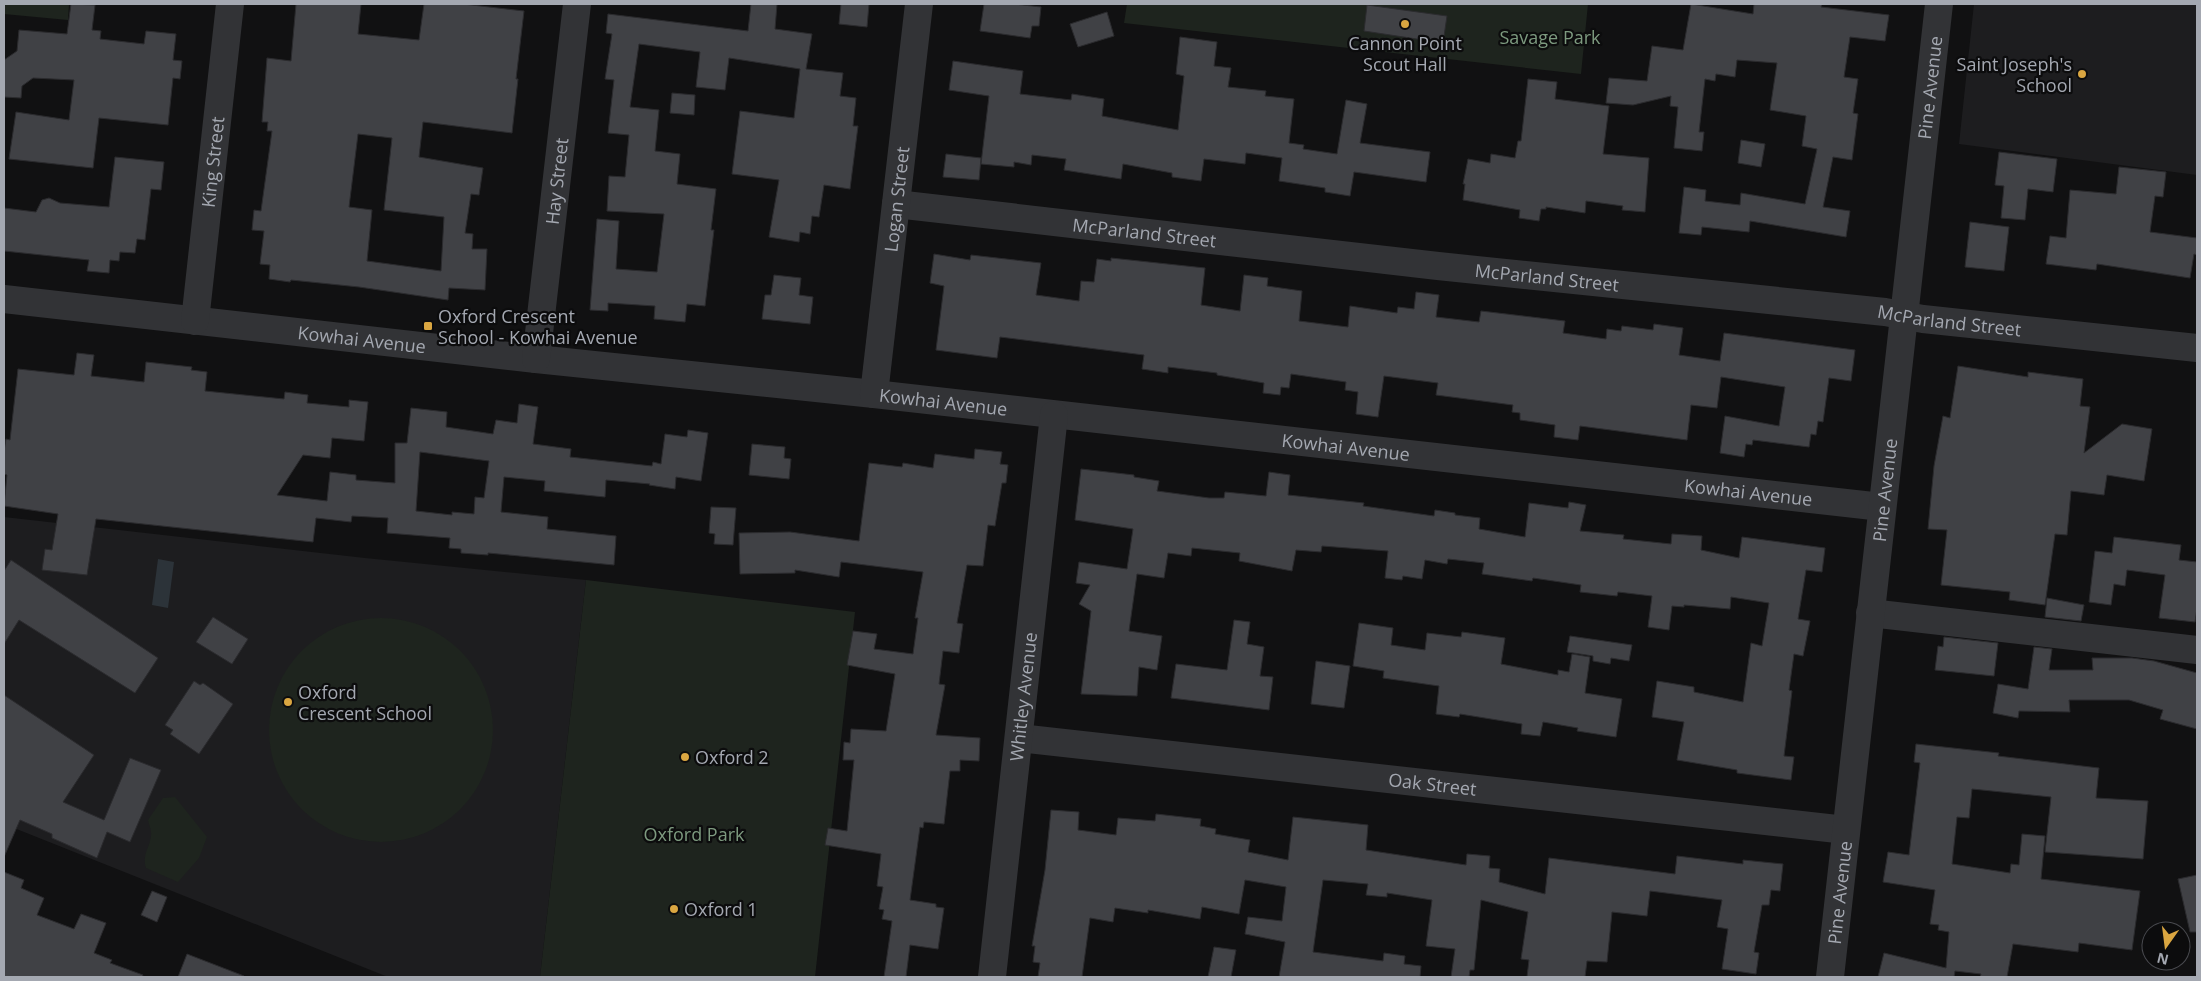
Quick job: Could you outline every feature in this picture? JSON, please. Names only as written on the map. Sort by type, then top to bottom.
[{"type":"street","name":"King Street","points":[[195,321],[230,4]]},
{"type":"street","name":"Hay Street","points":[[536,359],[577,4]]},
{"type":"street","name":"Logan Street","points":[[874,394],[919,4]]},
{"type":"street","name":"Pine Avenue","points":[[1830,977],[1939,4]]},
{"type":"street","name":"McParland Street","points":[[896,204],[1438,266],[1884,312],[1904,316],[2197,348]]},
{"type":"street","name":"Kowhai Avenue","points":[[4,300],[536,359],[874,394],[1054,416],[1882,507]]},
{"type":"street","name":"Whitley Avenue","points":[[992,977],[1054,416]]},
{"type":"street","points":[[1870,613],[2197,650]]},
{"type":"street","name":"Oak Street","points":[[1019,738],[1846,830]]},
{"type":"shaded area","name":"Saint Joseph's School","points":[[1974,4],[2197,4],[2197,175],[1959,144]]},
{"type":"shaded area","name":"Oxford Crescent School","points":[[4,517],[365,558],[586,580],[540,977],[388,977],[4,824]]},
{"type":"shaded area","points":[[158,559],[174,562],[168,608],[152,605]]},
{"type":"green space","points":[[4,4],[69,4],[68,20],[4,14]]},
{"type":"green space","name":"Savage Park","points":[[1127,4],[1588,4],[1581,74],[1124,23]]},
{"type":"green space","name":"Oxford Park","points":[[586,580],[855,612],[815,977],[540,977]]},
{"type":"green space","points":[[370,618],[392,618],[424,626],[443,636],[461,650],[475,668],[489,697],[493,730],[489,763],[485,773],[475,792],[461,810],[443,824],[414,838],[392,842],[370,842],[338,834],[319,824],[301,810],[287,792],[273,763],[269,741],[269,719],[277,687],[287,668],[301,650],[319,636],[348,622]]},
{"type":"green space","points":[[175,797],[207,837],[199,858],[178,882],[146,868],[145,863],[151,834],[148,820],[163,798]]},
{"type":"building","points":[[71,4],[95,5],[92,30],[101,31],[100,39],[144,44],[146,31],[176,34],[173,60],[182,61],[180,79],[173,78],[168,125],[99,118],[93,168],[9,159],[16,112],[69,120],[74,80],[33,78],[22,86],[21,98],[4,97],[4,60],[17,51],[19,30],[67,34]]},
{"type":"building","points":[[296,4],[361,4],[358,34],[419,40],[424,4],[463,4],[524,11],[512,133],[423,122],[419,157],[483,168],[479,195],[471,194],[465,233],[473,234],[472,249],[487,249],[485,290],[449,288],[448,300],[359,287],[269,279],[270,265],[260,264],[264,231],[252,230],[254,210],[261,211],[272,131],[267,131],[268,122],[262,122],[267,58],[291,61]],"holes":[[[358,134],[392,138],[384,210],[444,217],[441,271],[367,261],[372,210],[349,207]]]},
{"type":"building","points":[[751,4],[777,4],[775,29],[812,34],[806,69],[843,73],[840,96],[856,98],[853,126],[858,126],[850,189],[824,185],[819,217],[812,216],[810,234],[800,232],[799,242],[769,237],[779,180],[732,174],[740,111],[794,118],[800,69],[729,58],[725,90],[696,87],[700,52],[639,44],[630,107],[659,110],[655,151],[680,154],[677,184],[716,189],[711,230],[714,230],[705,306],[687,304],[685,322],[654,319],[655,306],[608,303],[608,311],[590,310],[597,219],[619,221],[616,269],[657,272],[664,214],[607,211],[609,176],[625,177],[629,135],[608,133],[614,80],[605,79],[612,34],[606,33],[608,14],[748,31]]},
{"type":"building","points":[[841,4],[869,4],[867,27],[839,24]]},
{"type":"building","points":[[984,4],[1014,4],[1041,7],[1039,26],[1032,26],[1030,38],[980,31]]},
{"type":"building","points":[[1691,4],[1753,14],[1754,4],[1822,4],[1821,7],[1889,15],[1885,41],[1850,37],[1844,77],[1858,79],[1853,113],[1858,114],[1852,160],[1833,157],[1823,207],[1850,211],[1846,237],[1750,221],[1749,232],[1702,227],[1701,235],[1679,233],[1684,187],[1706,190],[1705,201],[1740,205],[1741,193],[1805,204],[1817,149],[1802,146],[1806,116],[1770,110],[1777,63],[1737,60],[1735,77],[1716,74],[1715,81],[1705,79],[1699,132],[1704,132],[1702,151],[1674,148],[1678,107],[1670,106],[1671,96],[1633,105],[1606,103],[1609,78],[1647,81],[1652,46],[1683,50]]},
{"type":"building","name":"Cannon Point Scout Hall","points":[[1367,5],[1447,16],[1443,43],[1364,31]]},
{"type":"building","points":[[1107,12],[1114,36],[1078,47],[1070,24]]},
{"type":"building","points":[[1180,37],[1217,42],[1214,66],[1231,68],[1228,87],[1266,91],[1265,96],[1294,99],[1289,143],[1304,145],[1303,149],[1337,154],[1346,100],[1367,104],[1360,143],[1430,152],[1426,182],[1354,172],[1350,196],[1325,192],[1325,188],[1279,181],[1282,158],[1246,153],[1245,164],[1204,159],[1201,181],[1172,177],[1172,173],[1123,164],[1121,179],[1064,170],[1066,159],[1032,155],[1031,165],[1014,162],[1014,167],[981,164],[989,96],[949,90],[953,61],[1023,71],[1020,94],[1071,100],[1072,94],[1104,99],[1102,116],[1178,130],[1184,76],[1176,74]]},
{"type":"building","points":[[1528,79],[1557,82],[1555,99],[1609,106],[1603,154],[1649,158],[1645,212],[1622,210],[1623,206],[1586,201],[1585,213],[1546,207],[1546,209],[1541,209],[1539,221],[1519,218],[1520,210],[1463,200],[1465,184],[1463,184],[1468,159],[1490,163],[1491,154],[1515,158],[1518,141],[1521,141]]},
{"type":"building","points":[[672,93],[695,95],[694,115],[670,113]]},
{"type":"building","points":[[1741,140],[1765,144],[1761,167],[1738,163]]},
{"type":"building","points":[[1999,152],[2057,159],[2053,192],[2028,189],[2025,220],[2001,218],[2004,186],[1995,185]]},
{"type":"building","points":[[946,154],[981,158],[979,180],[943,177]]},
{"type":"building","points":[[115,157],[164,162],[161,190],[151,189],[145,240],[137,239],[135,253],[120,252],[119,261],[110,260],[109,273],[87,271],[89,260],[4,251],[4,208],[36,212],[42,200],[49,198],[60,203],[109,207]]},
{"type":"building","points":[[2119,167],[2166,172],[2163,197],[2155,196],[2150,232],[2197,238],[2197,255],[2194,254],[2190,278],[2097,264],[2096,270],[2046,264],[2050,236],[2066,238],[2070,190],[2116,194]]},
{"type":"building","points":[[1970,222],[2009,227],[2004,271],[1965,267]]},
{"type":"building","points":[[934,254],[970,260],[971,255],[1041,263],[1036,295],[1079,301],[1081,281],[1094,282],[1097,259],[1111,261],[1111,258],[1205,268],[1201,305],[1240,311],[1244,275],[1268,278],[1267,286],[1302,291],[1299,321],[1348,327],[1350,306],[1397,313],[1398,307],[1414,309],[1416,292],[1439,295],[1436,317],[1479,322],[1481,311],[1565,321],[1563,333],[1606,339],[1607,329],[1621,331],[1622,326],[1653,330],[1654,324],[1683,328],[1679,355],[1720,361],[1724,333],[1855,350],[1851,381],[1829,378],[1823,422],[1818,421],[1816,435],[1811,434],[1809,447],[1753,440],[1752,445],[1746,444],[1744,457],[1720,453],[1725,416],[1779,426],[1785,387],[1721,377],[1717,408],[1691,405],[1687,440],[1580,426],[1578,440],[1554,437],[1555,425],[1520,420],[1520,413],[1512,412],[1513,405],[1436,395],[1438,383],[1384,376],[1378,417],[1356,414],[1358,392],[1345,390],[1346,382],[1291,374],[1289,388],[1281,387],[1280,395],[1263,393],[1264,383],[1217,375],[1217,373],[1168,367],[1168,373],[1142,369],[1144,355],[1000,337],[997,358],[936,350],[944,286],[930,283]]},
{"type":"building","points":[[774,275],[801,278],[799,295],[813,297],[810,324],[762,319],[765,295],[771,295]]},
{"type":"building","points":[[77,353],[94,355],[91,376],[144,382],[146,362],[192,367],[191,370],[207,372],[205,391],[284,399],[285,392],[308,395],[307,403],[349,407],[349,400],[368,402],[364,441],[332,438],[330,458],[303,455],[277,495],[327,501],[330,472],[356,475],[356,480],[395,483],[395,443],[407,443],[411,408],[447,412],[446,427],[493,434],[496,420],[517,423],[519,404],[538,407],[533,444],[571,449],[570,457],[652,466],[653,462],[661,464],[665,434],[687,437],[688,430],[708,433],[701,481],[676,477],[675,489],[650,484],[606,480],[605,497],[544,491],[545,481],[504,477],[501,512],[548,517],[547,529],[616,536],[614,565],[488,553],[488,555],[461,553],[461,549],[449,548],[450,538],[387,533],[388,518],[352,516],[351,522],[316,518],[313,542],[96,519],[87,575],[42,570],[45,549],[52,550],[58,514],[4,506],[7,475],[4,474],[4,451],[6,439],[10,440],[18,369],[74,375]],"holes":[[[420,452],[489,461],[484,498],[475,497],[474,514],[452,512],[452,515],[416,511]]]},
{"type":"building","points":[[1958,366],[2028,377],[2028,372],[2083,379],[2080,406],[2090,407],[2084,453],[2122,424],[2152,429],[2144,481],[2107,475],[2104,495],[2071,491],[2067,535],[2055,534],[2045,605],[2009,600],[2010,592],[1941,585],[1947,530],[1928,529],[1934,466],[1943,416],[1950,418]]},
{"type":"building","points":[[752,444],[785,447],[784,458],[791,459],[789,479],[749,475]]},
{"type":"building","points":[[975,449],[1002,452],[1000,464],[1008,465],[1006,483],[1002,483],[995,526],[988,525],[983,566],[967,565],[957,623],[963,624],[959,653],[943,651],[939,684],[945,685],[936,735],[980,738],[979,761],[960,760],[960,771],[950,771],[944,824],[924,822],[923,828],[920,827],[910,900],[936,904],[936,907],[944,908],[938,949],[910,945],[906,977],[884,977],[892,921],[882,919],[884,910],[879,909],[883,887],[877,886],[881,854],[825,845],[828,828],[847,831],[854,760],[843,760],[844,742],[850,743],[851,729],[886,731],[895,674],[847,665],[853,631],[877,634],[874,649],[913,654],[918,618],[915,618],[923,572],[841,562],[839,577],[795,570],[795,573],[740,574],[739,533],[790,532],[859,541],[869,463],[902,467],[903,463],[933,468],[935,454],[974,459]]},
{"type":"building","points":[[1081,469],[1134,475],[1134,477],[1159,481],[1157,491],[1209,498],[1224,498],[1225,492],[1266,496],[1269,472],[1290,475],[1288,495],[1364,503],[1363,506],[1434,516],[1435,510],[1455,513],[1455,515],[1480,518],[1479,529],[1525,537],[1529,503],[1568,508],[1569,502],[1586,505],[1580,531],[1624,535],[1623,539],[1671,544],[1672,534],[1702,536],[1701,550],[1739,558],[1742,537],[1825,548],[1822,572],[1806,570],[1798,619],[1810,621],[1803,656],[1794,654],[1789,690],[1792,691],[1784,756],[1794,757],[1791,780],[1737,773],[1737,770],[1677,760],[1684,722],[1652,717],[1657,681],[1694,687],[1694,692],[1743,702],[1751,643],[1762,646],[1769,603],[1731,597],[1730,609],[1684,605],[1684,607],[1672,606],[1669,630],[1648,627],[1652,596],[1618,592],[1617,596],[1580,592],[1581,585],[1533,578],[1532,581],[1482,574],[1484,563],[1448,559],[1447,564],[1425,560],[1422,579],[1403,576],[1402,580],[1385,578],[1388,551],[1322,546],[1321,552],[1296,550],[1292,571],[1239,561],[1240,553],[1192,548],[1191,556],[1168,553],[1164,578],[1137,574],[1129,631],[1162,636],[1157,670],[1139,667],[1137,696],[1081,694],[1091,611],[1079,604],[1090,585],[1076,583],[1079,562],[1127,569],[1133,529],[1075,520]]},
{"type":"building","points":[[711,507],[736,508],[733,545],[714,544],[715,534],[709,533]]},
{"type":"building","points":[[2114,537],[2181,545],[2179,560],[2197,562],[2197,608],[2195,622],[2159,618],[2165,575],[2127,570],[2125,586],[2114,584],[2111,605],[2089,602],[2095,551],[2112,553]]},
{"type":"building","points":[[11,560],[158,658],[135,693],[19,620],[4,644],[4,571]]},
{"type":"building","points":[[2047,598],[2084,605],[2081,621],[2045,617]]},
{"type":"building","points":[[213,617],[248,639],[232,664],[196,642]]},
{"type":"building","points":[[1234,620],[1250,622],[1247,644],[1264,647],[1260,676],[1273,677],[1269,710],[1171,698],[1176,664],[1227,670]]},
{"type":"building","points":[[1359,623],[1393,628],[1391,645],[1425,650],[1427,633],[1461,637],[1462,632],[1505,638],[1501,664],[1558,675],[1558,670],[1569,672],[1572,654],[1590,657],[1585,693],[1622,699],[1616,737],[1577,731],[1578,728],[1543,722],[1540,736],[1521,734],[1522,724],[1460,714],[1459,717],[1436,714],[1439,686],[1383,678],[1384,671],[1353,666]]},
{"type":"building","points":[[1570,636],[1632,645],[1629,661],[1611,658],[1610,664],[1593,661],[1593,656],[1567,652]]},
{"type":"building","points":[[1944,637],[1998,643],[1994,676],[1935,670],[1938,646],[1943,647]]},
{"type":"building","points":[[2034,647],[2052,649],[2049,670],[2093,670],[2092,658],[2132,658],[2154,661],[2197,673],[2197,729],[2160,719],[2163,710],[2129,700],[2069,700],[2070,712],[2019,711],[2018,718],[1993,713],[1998,684],[2028,689]]},
{"type":"building","points":[[1316,661],[1350,666],[1344,708],[1311,704]]},
{"type":"building","points":[[194,681],[200,685],[203,683],[233,704],[199,754],[170,734],[173,730],[165,725]]},
{"type":"building","points":[[4,695],[94,755],[63,802],[104,820],[130,758],[161,770],[130,842],[107,832],[97,858],[52,838],[52,834],[20,820],[4,857]]},
{"type":"building","points":[[1916,744],[1999,753],[1998,756],[2099,768],[2096,798],[2148,801],[2143,859],[2045,852],[2051,797],[1972,789],[1969,818],[1957,817],[1952,864],[2010,873],[2011,864],[2019,865],[2022,834],[2045,836],[2041,879],[2140,891],[2132,950],[2079,943],[2078,952],[2013,944],[2007,977],[1980,977],[1981,974],[1955,971],[1954,977],[1878,977],[1884,953],[1946,968],[1949,932],[1938,930],[1939,925],[1930,924],[1935,890],[1883,882],[1888,852],[1909,855],[1920,763],[1914,762]]},
{"type":"building","points":[[1051,810],[1079,812],[1078,830],[1116,835],[1118,818],[1155,821],[1156,814],[1201,819],[1200,826],[1216,829],[1215,834],[1250,840],[1248,852],[1288,860],[1293,817],[1368,825],[1366,850],[1466,865],[1467,854],[1490,856],[1489,868],[1500,869],[1499,882],[1545,894],[1549,858],[1675,874],[1677,856],[1743,864],[1743,860],[1783,864],[1780,891],[1771,890],[1769,905],[1762,905],[1754,952],[1759,953],[1756,974],[1722,969],[1728,929],[1717,927],[1722,900],[1650,891],[1647,916],[1612,912],[1607,962],[1587,961],[1585,977],[1527,977],[1529,960],[1521,959],[1528,912],[1481,900],[1474,970],[1470,970],[1469,977],[1451,977],[1455,949],[1426,946],[1432,900],[1387,893],[1387,897],[1366,895],[1368,884],[1323,880],[1313,952],[1383,961],[1384,953],[1405,956],[1404,964],[1421,966],[1420,977],[1279,977],[1285,942],[1245,934],[1248,917],[1282,921],[1286,887],[1245,880],[1239,914],[1202,907],[1200,919],[1148,910],[1148,913],[1115,908],[1113,922],[1090,918],[1082,977],[1038,977],[1040,963],[1033,962],[1035,946],[1032,946],[1045,870]]},
{"type":"building","points":[[4,872],[24,880],[21,888],[44,898],[37,915],[74,929],[81,914],[106,923],[94,953],[112,960],[110,963],[143,975],[142,977],[4,977]]},
{"type":"building","points":[[2197,875],[2197,932],[2191,932],[2191,921],[2188,921],[2178,879]]},
{"type":"building","points":[[152,891],[167,897],[157,922],[141,915]]},
{"type":"building","points":[[1214,947],[1236,950],[1231,977],[1208,977]]},
{"type":"building","points":[[187,954],[244,976],[244,977],[178,977]]},
{"type":"place","name":"Cannon Point Scout Hall","points":[[1405,24]]},
{"type":"place","name":"Saint Joseph's School","points":[[2082,74]]},
{"type":"place","name":"Oxford Crescent School - Kowhai Avenue","points":[[428,326]]},
{"type":"place","name":"Oxford Crescent School","points":[[288,702]]},
{"type":"place","name":"Oxford 2","points":[[685,757]]},
{"type":"place","name":"Oxford 1","points":[[674,909]]}]
